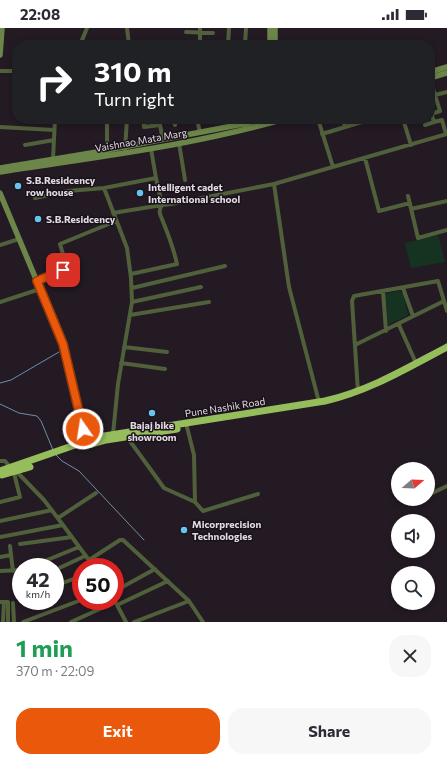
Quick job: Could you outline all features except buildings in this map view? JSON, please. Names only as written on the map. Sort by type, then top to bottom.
[{"type":"highway","name":"Pune Nashik Road","points":[[0,476],[99,437],[319,402],[358,392],[447,347]]},
{"type":"highway","name":"Pune Nashik Road","points":[[86,443],[345,402],[375,389],[447,352]]},
{"type":"highway","name":"Pune Nashik Road","points":[[0,471],[14,471]]},
{"type":"main road","points":[[0,55],[2,28]]},
{"type":"main road","points":[[270,28],[270,40]]},
{"type":"main road","points":[[275,28],[275,40]]},
{"type":"main road","points":[[435,71],[447,67]]},
{"type":"main road","points":[[435,77],[447,73]]},
{"type":"main road","name":"Vaishnao Mata Marg","points":[[0,172],[125,150],[163,140],[240,124]]},
{"type":"main road","name":"Vaishnao Mata Marg","points":[[0,168],[107,150],[151,149],[259,124]]},
{"type":"main road","points":[[0,194],[63,344],[86,443]]},
{"type":"street","points":[[82,40],[87,28]]},
{"type":"street","points":[[127,28],[129,40]]},
{"type":"street","points":[[228,40],[229,28]]},
{"type":"street","points":[[245,40],[246,28]]},
{"type":"street","points":[[186,32],[200,30],[213,33]]},
{"type":"street","points":[[0,71],[12,72]]},
{"type":"street","points":[[435,112],[440,111],[435,95],[447,92]]},
{"type":"street","points":[[113,213],[274,184],[447,134],[442,120],[435,122]]},
{"type":"street","points":[[53,159],[55,124]]},
{"type":"street","points":[[107,124],[107,150]]},
{"type":"street","points":[[125,150],[127,124]]},
{"type":"street","points":[[144,124],[144,127],[160,125],[163,140]]},
{"type":"street","points":[[199,124],[200,133]]},
{"type":"street","points":[[319,124],[332,167]]},
{"type":"street","points":[[322,134],[354,124]]},
{"type":"street","points":[[405,124],[411,145]]},
{"type":"street","points":[[0,127],[54,130]]},
{"type":"street","points":[[25,145],[54,140]]},
{"type":"street","points":[[179,143],[185,180]]},
{"type":"street","points":[[131,274],[177,264],[173,244],[160,214],[162,205],[151,149]]},
{"type":"street","points":[[365,158],[379,211],[410,203]]},
{"type":"street","points":[[36,198],[68,191],[104,188],[156,178]]},
{"type":"street","points":[[274,184],[289,288],[319,402]]},
{"type":"street","points":[[104,188],[128,248],[132,288],[132,302],[121,363],[113,434]]},
{"type":"street","points":[[408,196],[418,238],[447,230]]},
{"type":"street","points":[[411,209],[447,201]]},
{"type":"street","points":[[37,281],[67,268],[60,244],[116,221]]},
{"type":"street","points":[[0,245],[19,239]]},
{"type":"street","points":[[132,288],[225,266]]},
{"type":"street","points":[[358,392],[353,298],[356,295],[403,288],[438,280],[447,311]]},
{"type":"street","points":[[132,302],[201,287]]},
{"type":"street","points":[[403,288],[413,316]]},
{"type":"street","points":[[0,302],[40,289]]},
{"type":"street","points":[[383,291],[386,331]]},
{"type":"street","points":[[355,345],[399,325],[413,316],[444,301]]},
{"type":"street","points":[[130,315],[209,302]]},
{"type":"street","points":[[399,325],[416,364]]},
{"type":"street","points":[[124,347],[167,352]]},
{"type":"street","points":[[121,363],[165,368]]},
{"type":"street","points":[[92,415],[99,437]]},
{"type":"street","points":[[187,427],[194,455],[194,502]]},
{"type":"street","points":[[127,437],[164,488],[194,502],[200,509],[205,511],[258,494]]},
{"type":"street","points":[[0,461],[5,461],[52,510],[85,556],[64,566]]},
{"type":"street","points":[[0,496],[1,502],[20,497],[14,471]]},
{"type":"street","points":[[435,492],[447,486]]},
{"type":"street","points":[[58,518],[96,493]]},
{"type":"street","points":[[0,520],[52,510]]},
{"type":"street","points":[[0,537],[62,525]]},
{"type":"street","points":[[20,544],[72,537]]},
{"type":"street","points":[[92,558],[122,539],[189,601],[203,622]]},
{"type":"street","points":[[10,546],[12,563]]},
{"type":"street","points":[[52,558],[79,547]]},
{"type":"street","points":[[0,557],[11,555]]},
{"type":"street","points":[[124,586],[155,569]]},
{"type":"street","points":[[0,571],[12,571]]},
{"type":"street","points":[[124,600],[168,581]]},
{"type":"street","points":[[134,622],[189,601]]},
{"type":"street","points":[[3,622],[2,602],[8,602],[8,622]]},
{"type":"street","points":[[23,622],[72,603]]},
{"type":"street","points":[[14,610],[14,622]]},
{"type":"street","points":[[70,622],[99,610]]},
{"type":"street","points":[[120,610],[126,622]]},
{"type":"green space","points":[[438,235],[445,262],[411,268],[405,243]]},
{"type":"green space","points":[[398,291],[403,293],[408,315],[388,325],[385,295]]},
{"type":"waterway","points":[[0,383],[11,380],[59,352]]},
{"type":"waterway","points":[[0,404],[19,413],[37,416],[41,421],[53,450]]},
{"type":"waterway","points":[[55,454],[62,461],[79,471],[144,540]]},
{"type":"place","name":"S.B.Residcency row house","points":[[18,186]]},
{"type":"place","name":"Intelligent cadet International school","points":[[140,193]]},
{"type":"place","name":"S.B.Residcency","points":[[38,219]]},
{"type":"place","name":"Bajaj bike showroom","points":[[152,413]]},
{"type":"place","name":"Micorprecision Technologies","points":[[184,530]]},
{"type":"route","points":[[63,270],[37,281],[63,344],[83,429]]}]
